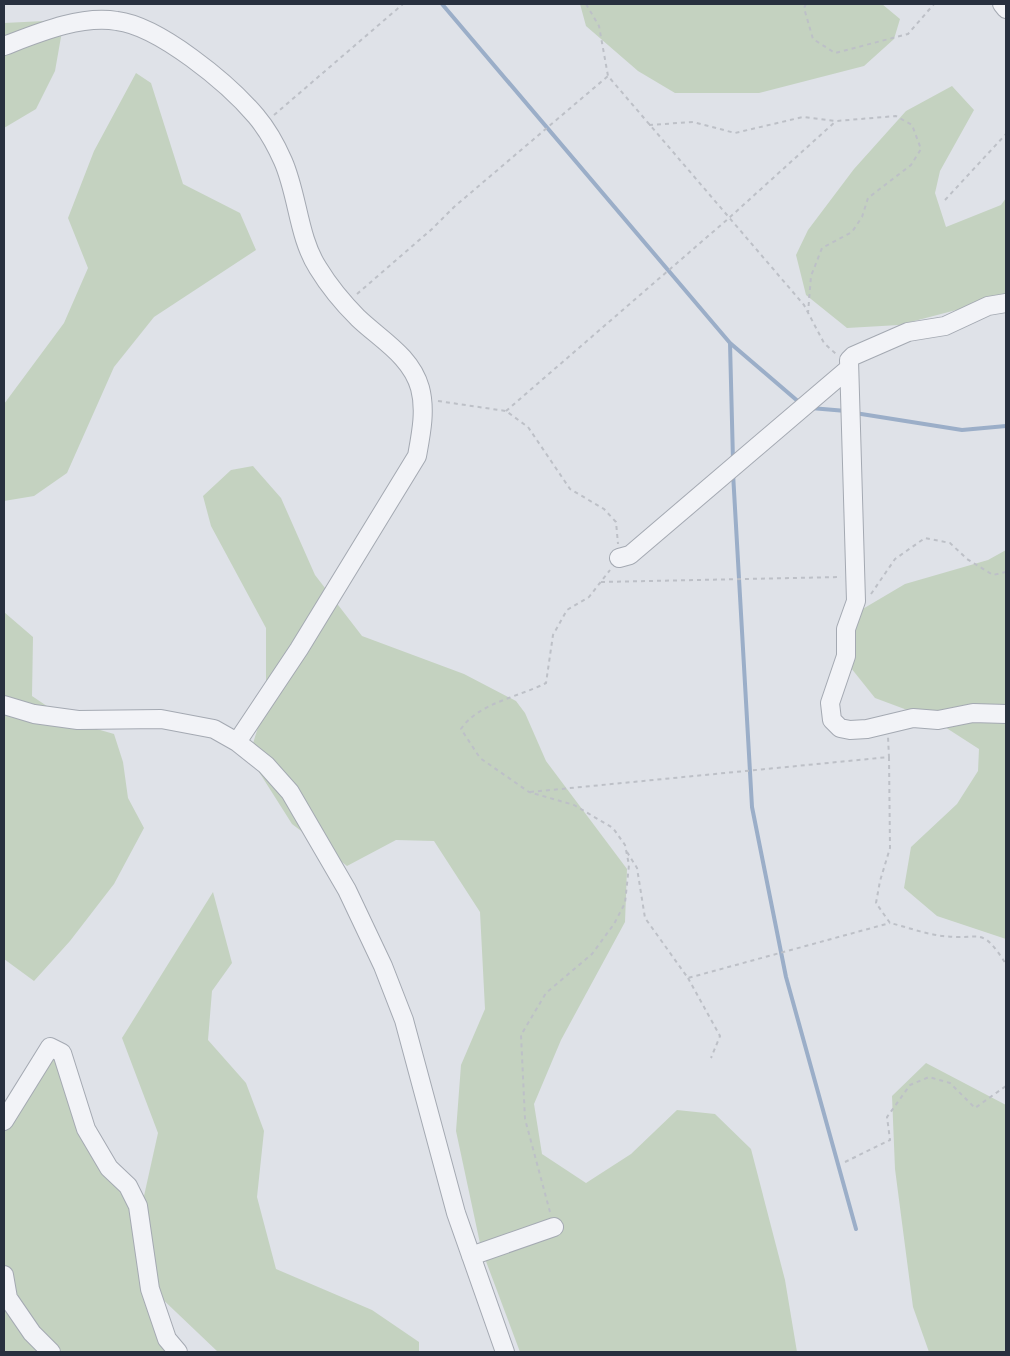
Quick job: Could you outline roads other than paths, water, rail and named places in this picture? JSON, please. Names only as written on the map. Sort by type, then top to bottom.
[{"type":"street","points":[[1002,4],[1006,9]]},
{"type":"street","points":[[4,46],[45,31],[75,24],[115,20],[132,23],[156,35],[205,69],[244,103],[263,125],[276,147],[289,177],[314,261],[324,278],[358,318],[406,361],[417,380],[422,399],[423,424],[417,456],[299,649],[237,742]]},
{"type":"street","points":[[619,558],[630,555],[848,364],[853,356],[908,332],[946,326],[988,306],[1006,303]]},
{"type":"street","points":[[848,364],[852,429],[856,601],[846,629],[846,656],[830,703],[832,720],[840,728],[850,730],[867,729],[914,718],[938,720],[973,712],[1006,714]]},
{"type":"street","points":[[4,704],[34,714],[78,720],[161,719],[214,729],[237,742],[266,765],[290,792],[347,890],[382,966],[404,1020],[456,1213],[505,1352]]},
{"type":"street","points":[[4,1121],[50,1047],[62,1053],[86,1129],[109,1168],[128,1186],[138,1206],[150,1289],[167,1339],[178,1352]]},
{"type":"street","points":[[471,1256],[554,1227]]},
{"type":"street","points":[[4,1276],[8,1298],[32,1333],[50,1352]]},
{"type":"waterway","points":[[442,4],[730,343],[800,403]]},
{"type":"waterway","points":[[730,343],[733,461]]},
{"type":"waterway","points":[[811,408],[846,411]]},
{"type":"waterway","points":[[855,413],[962,430],[1006,426]]},
{"type":"waterway","points":[[733,473],[752,807],[786,977],[856,1229]]}]
